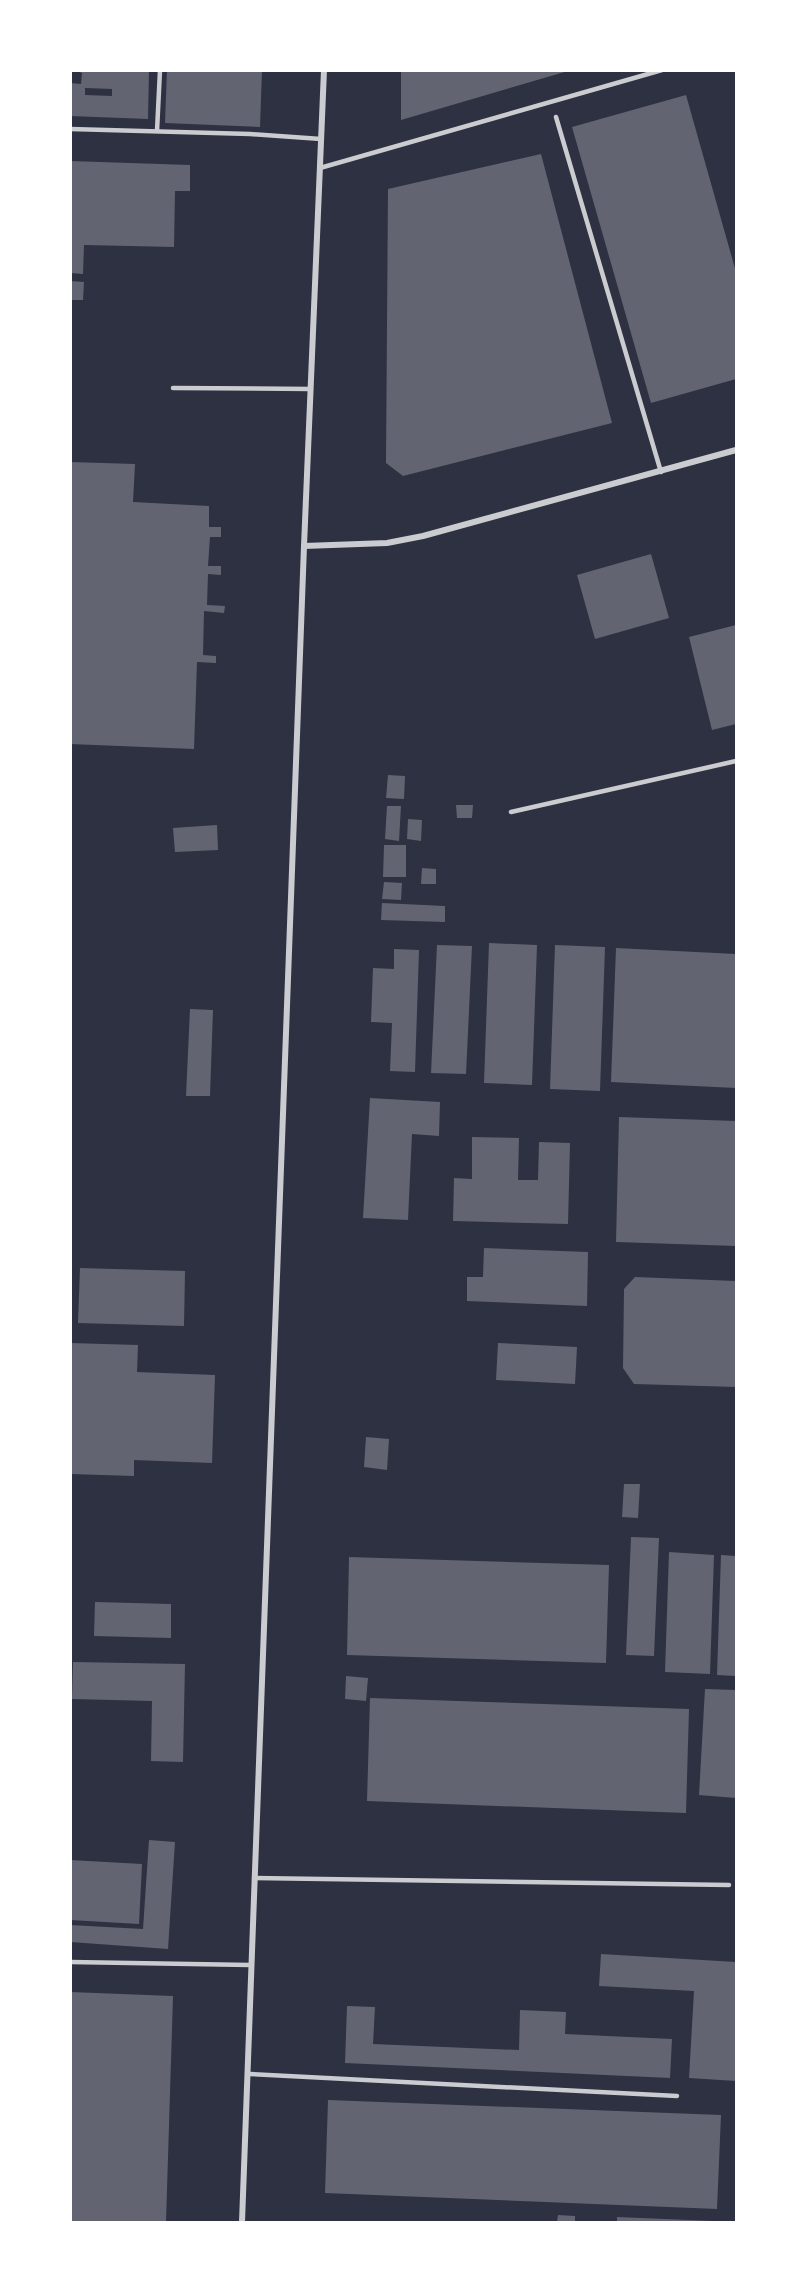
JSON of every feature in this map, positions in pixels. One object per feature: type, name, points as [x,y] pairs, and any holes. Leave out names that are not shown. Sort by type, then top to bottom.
[{"type":"street","points":[[242,2223],[304,546],[324,70]]},
{"type":"street","points":[[304,546],[387,543],[423,536],[736,450]]},
{"type":"lane","points":[[157,131],[160,70]]},
{"type":"lane","points":[[320,168],[662,70]]},
{"type":"lane","points":[[556,117],[661,472]]},
{"type":"lane","points":[[70,129],[157,131],[321,140]]},
{"type":"lane","points":[[173,388],[311,389]]},
{"type":"lane","points":[[511,812],[736,761]]},
{"type":"lane","points":[[254,1878],[729,1885]]},
{"type":"lane","points":[[70,1962],[250,1965]]},
{"type":"lane","points":[[249,2074],[677,2096]]},
{"type":"building","points":[[75,70],[149,70],[148,119],[70,116],[70,83],[81,84],[82,73]],"holes":[[[85,88],[112,89],[112,96],[85,95]]]},
{"type":"building","points":[[167,70],[262,70],[260,127],[165,123]]},
{"type":"building","points":[[401,70],[568,70],[568,71],[401,120]]},
{"type":"building","points":[[686,95],[736,272],[736,379],[651,403],[572,127]]},
{"type":"building","points":[[541,154],[612,423],[403,476],[386,463],[388,189]]},
{"type":"building","points":[[70,161],[190,165],[190,191],[175,191],[174,247],[84,245],[83,274],[70,273]]},
{"type":"building","points":[[70,281],[84,282],[83,300],[70,300]]},
{"type":"building","points":[[70,462],[135,464],[133,502],[209,506],[209,527],[221,527],[221,537],[210,537],[208,566],[221,566],[221,575],[208,574],[207,605],[225,606],[224,613],[204,611],[203,655],[216,656],[216,663],[197,662],[194,749],[70,744]]},
{"type":"building","points":[[651,554],[669,618],[595,639],[577,575]]},
{"type":"building","points":[[736,625],[736,724],[712,730],[689,637]]},
{"type":"building","points":[[388,775],[405,776],[404,799],[386,798]]},
{"type":"building","points":[[456,805],[473,805],[472,818],[457,818]]},
{"type":"building","points":[[387,806],[401,806],[399,841],[385,839]]},
{"type":"building","points":[[408,819],[422,820],[421,841],[407,839]]},
{"type":"building","points":[[217,825],[218,850],[175,852],[173,828]]},
{"type":"building","points":[[384,845],[406,845],[406,877],[383,877]]},
{"type":"building","points":[[422,868],[436,869],[436,884],[421,884]]},
{"type":"building","points":[[384,882],[402,883],[401,900],[382,899]]},
{"type":"building","points":[[382,903],[445,906],[445,922],[381,920]]},
{"type":"building","points":[[489,943],[537,945],[532,1085],[484,1083]]},
{"type":"building","points":[[437,945],[472,946],[466,1074],[431,1073]]},
{"type":"building","points":[[555,945],[605,947],[600,1091],[550,1089]]},
{"type":"building","points":[[616,948],[736,954],[736,1088],[611,1082]]},
{"type":"building","points":[[394,949],[419,950],[415,1072],[390,1071],[392,1023],[371,1022],[373,968],[394,969]]},
{"type":"building","points":[[190,1009],[213,1010],[210,1096],[186,1096]]},
{"type":"building","points":[[370,1098],[440,1102],[439,1136],[412,1134],[408,1220],[363,1218]]},
{"type":"building","points":[[619,1117],[736,1121],[736,1246],[616,1242]]},
{"type":"building","points":[[472,1137],[519,1138],[518,1180],[538,1180],[539,1142],[570,1143],[568,1224],[453,1221],[454,1178],[472,1179]]},
{"type":"building","points":[[484,1248],[588,1252],[587,1306],[467,1301],[467,1277],[483,1277]]},
{"type":"building","points":[[80,1268],[185,1271],[184,1326],[78,1323]]},
{"type":"building","points":[[635,1277],[736,1281],[736,1387],[634,1384],[623,1368],[624,1289]]},
{"type":"building","points":[[70,1343],[138,1345],[137,1372],[215,1375],[212,1463],[134,1460],[134,1476],[70,1474]]},
{"type":"building","points":[[498,1343],[577,1347],[575,1384],[496,1380]]},
{"type":"building","points":[[366,1437],[389,1439],[387,1470],[364,1467]]},
{"type":"building","points":[[624,1484],[640,1484],[638,1518],[622,1517]]},
{"type":"building","points":[[631,1537],[659,1538],[654,1656],[626,1655]]},
{"type":"building","points":[[669,1552],[714,1555],[710,1674],[665,1672]]},
{"type":"building","points":[[721,1555],[736,1556],[736,1676],[717,1675]]},
{"type":"building","points":[[349,1557],[609,1565],[606,1663],[347,1655]]},
{"type":"building","points":[[95,1602],[171,1604],[171,1638],[94,1636]]},
{"type":"building","points":[[73,1662],[185,1664],[183,1762],[151,1761],[152,1701],[72,1699]]},
{"type":"building","points":[[346,1676],[368,1678],[366,1701],[345,1699]]},
{"type":"building","points":[[705,1689],[736,1690],[736,1798],[699,1795]]},
{"type":"building","points":[[370,1698],[689,1709],[686,1813],[367,1801]]},
{"type":"building","points":[[149,1840],[175,1842],[168,1949],[70,1942],[70,1925],[143,1929]]},
{"type":"building","points":[[70,1860],[142,1864],[139,1924],[70,1920]]},
{"type":"building","points":[[601,1954],[736,1962],[736,2081],[689,2078],[694,1991],[599,1986]]},
{"type":"building","points":[[70,1992],[173,1996],[166,2222],[70,2222]]},
{"type":"building","points":[[347,2006],[375,2007],[373,2044],[519,2050],[520,2010],[566,2012],[565,2034],[672,2039],[670,2078],[345,2063]]},
{"type":"building","points":[[328,2100],[721,2115],[717,2209],[325,2193]]},
{"type":"building","points":[[558,2215],[575,2216],[575,2222],[557,2222]]},
{"type":"building","points":[[617,2217],[713,2221],[713,2222],[617,2222]]}]
